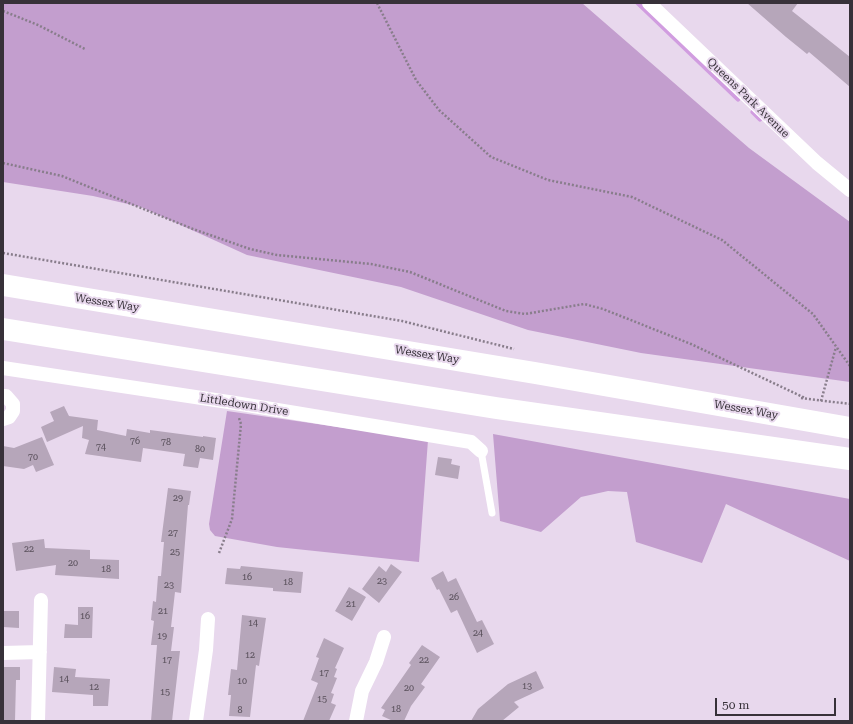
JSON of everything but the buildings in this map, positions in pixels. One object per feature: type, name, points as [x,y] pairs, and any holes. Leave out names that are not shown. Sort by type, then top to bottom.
[{"type":"highway","name":"Wessex Way","points":[[3,285],[535,373],[850,428]]},
{"type":"highway","points":[[3,329],[480,406],[850,459]]},
{"type":"highway","points":[[822,455],[850,463]]},
{"type":"street","name":"Queens Park Avenue","points":[[649,3],[817,163],[850,190]]},
{"type":"street","name":"Littledown Drive","points":[[3,369],[235,403],[471,442],[481,451]]},
{"type":"street","points":[[3,396],[6,396],[13,404],[13,411],[9,417],[3,419]]},
{"type":"street","points":[[38,721],[41,600]]},
{"type":"street","points":[[196,721],[206,650],[208,619]]},
{"type":"street","points":[[356,721],[362,691],[376,662],[384,637]]},
{"type":"street","points":[[3,653],[40,652]]},
{"type":"lane","points":[[481,451],[492,513]]},
{"type":"path","points":[[377,3],[416,80],[439,110],[491,157],[548,180],[632,197],[722,240],[813,314],[850,366]]},
{"type":"path","points":[[3,11],[38,25],[85,49]]},
{"type":"path","points":[[3,163],[62,176],[193,229],[250,249],[277,255],[371,264],[410,272],[506,311],[525,314],[584,304],[603,309],[691,344],[808,399]]},
{"type":"path","points":[[3,253],[402,321],[522,350]]},
{"type":"path","points":[[821,401],[836,347]]},
{"type":"path","points":[[792,397],[850,404]]},
{"type":"path","points":[[219,553],[232,518],[241,424],[235,403]]},
{"type":"shaded area","points":[[3,3],[582,3],[749,148],[850,222],[850,382],[641,353],[528,330],[401,287],[247,255],[141,207],[93,196],[3,182]]},
{"type":"shaded area","points":[[227,411],[428,440],[419,562],[277,547],[215,536],[210,530],[209,524]]},
{"type":"shaded area","points":[[493,434],[850,499],[850,561],[726,504],[702,563],[636,542],[627,492],[608,491],[581,497],[541,532],[500,521]]},
{"type":"waterway","points":[[638,3],[738,99]]},
{"type":"waterway","points":[[753,112],[760,119]]}]
